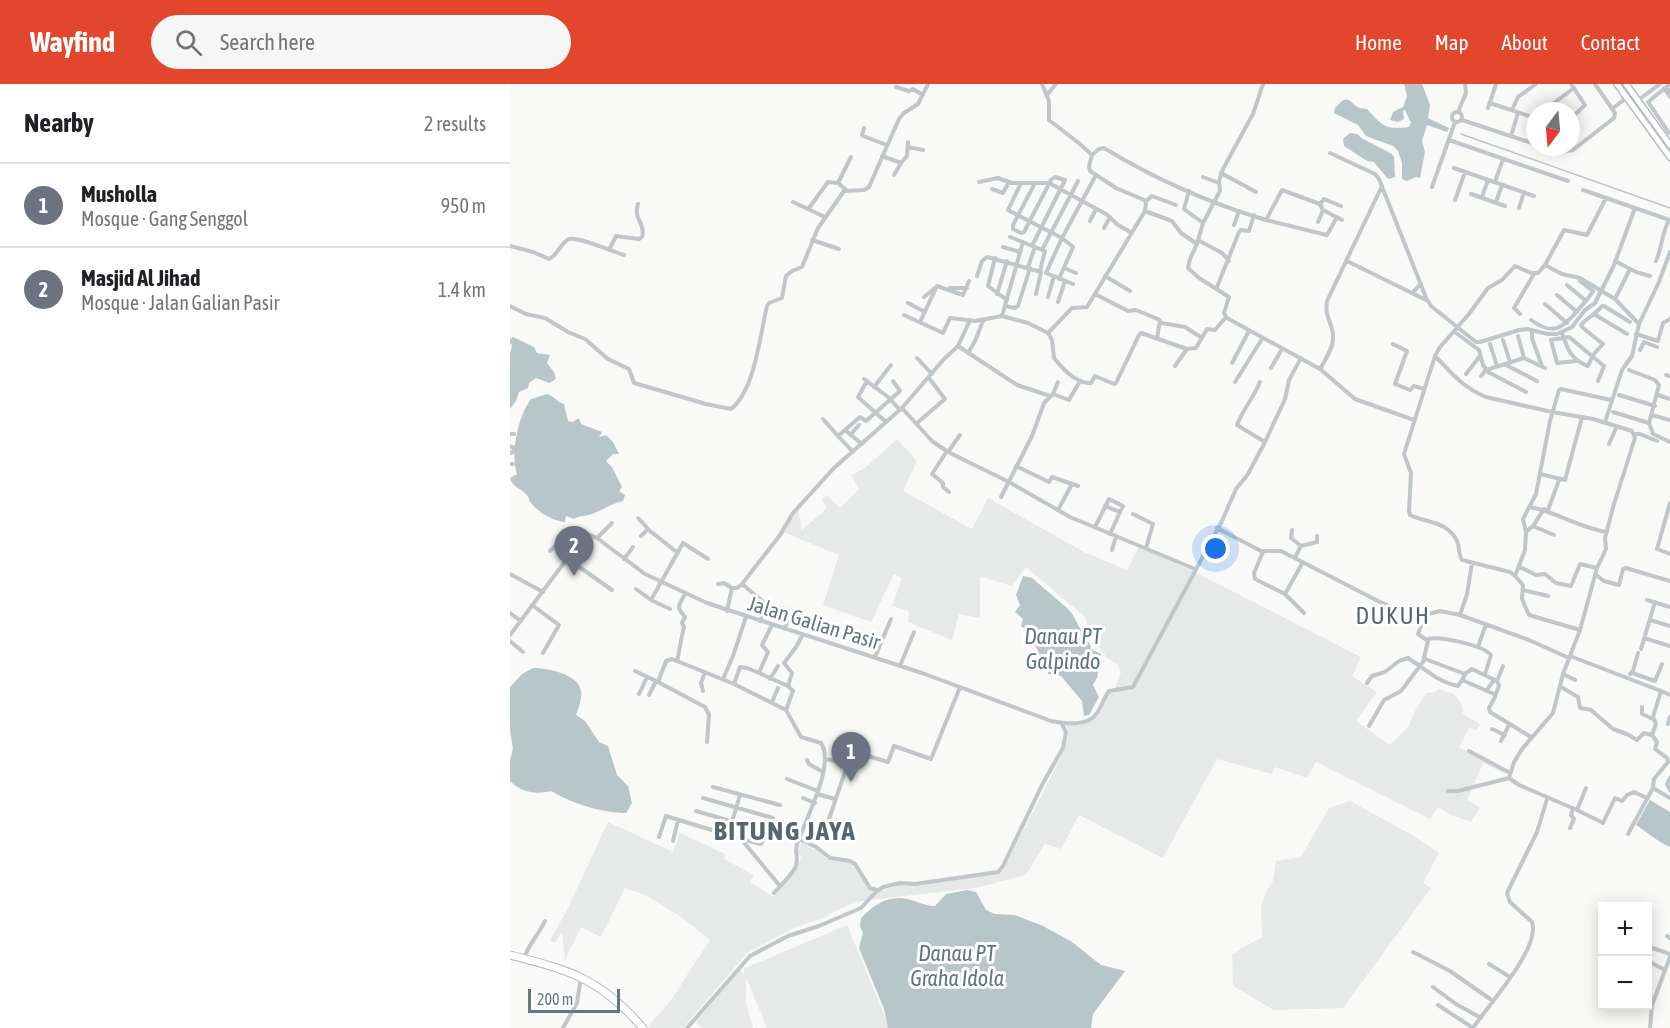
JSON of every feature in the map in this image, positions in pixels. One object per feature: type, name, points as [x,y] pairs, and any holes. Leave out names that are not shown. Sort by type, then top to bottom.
[{"type":"highway","points":[[510,955],[581,976],[599,986],[616,1000],[643,1028]]},
{"type":"main road","points":[[1616,84],[1668,146]]},
{"type":"main road","points":[[1626,84],[1668,146],[1670,157]]},
{"type":"street","points":[[809,208],[828,182],[838,183],[847,190],[868,188],[902,115],[917,106],[928,84]]},
{"type":"street","points":[[1042,84],[1047,95],[1049,120],[1092,155]]},
{"type":"street","points":[[1047,95],[1056,84]]},
{"type":"street","points":[[1263,84],[1253,114],[1221,173],[1220,191],[1203,223],[1188,268],[1204,282],[1217,287],[1228,297],[1224,313],[1226,317],[1262,339],[1320,369],[1355,399],[1414,420]]},
{"type":"street","points":[[1432,187],[1455,122],[1452,117],[1455,112],[1458,112],[1466,93],[1465,84]]},
{"type":"street","points":[[1488,108],[1496,84]]},
{"type":"street","points":[[1512,111],[1518,97],[1536,84]]},
{"type":"street","points":[[1580,145],[1616,115],[1595,84]]},
{"type":"street","points":[[1613,108],[1624,99],[1616,84]]},
{"type":"street","points":[[1631,104],[1660,84]]},
{"type":"street","points":[[1554,102],[1573,86],[1585,105],[1580,110]]},
{"type":"street","points":[[1667,86],[1670,91]]},
{"type":"street","points":[[1667,86],[1670,97]]},
{"type":"street","points":[[1667,86],[1649,100],[1648,104],[1669,133]]},
{"type":"street","points":[[896,87],[909,91],[913,89],[923,95]]},
{"type":"street","points":[[1490,103],[1526,115]]},
{"type":"street","points":[[1458,112],[1463,116],[1462,120]]},
{"type":"street","points":[[1511,136],[1518,113]]},
{"type":"street","points":[[1455,122],[1462,120],[1526,141]]},
{"type":"street","points":[[864,128],[863,136],[887,145]]},
{"type":"street","points":[[1449,140],[1568,181]]},
{"type":"street","points":[[894,175],[906,159],[908,144],[923,150]]},
{"type":"street","points":[[1146,201],[1116,188],[1096,175],[1089,169],[1092,155],[1099,148],[1104,148],[1150,174],[1213,203],[1266,220],[1326,235],[1336,217]]},
{"type":"street","points":[[1330,153],[1375,174],[1431,306],[1472,339],[1480,342],[1519,330],[1569,336],[1604,366],[1598,381]]},
{"type":"street","points":[[882,156],[901,163]]},
{"type":"street","points":[[838,183],[851,157]]},
{"type":"street","points":[[1495,182],[1503,159]]},
{"type":"street","points":[[1454,168],[1534,196]]},
{"type":"street","points":[[1455,200],[1465,172]]},
{"type":"street","points":[[1221,173],[1256,192]]},
{"type":"street","points":[[1073,284],[1046,273],[1096,175]]},
{"type":"street","points":[[1005,306],[1015,308],[1018,306],[1040,227],[1065,182],[1064,179],[1056,177],[1049,183],[1024,232],[1021,233],[1012,227],[1035,183]]},
{"type":"street","points":[[1203,177],[1219,183]]},
{"type":"street","points":[[979,182],[998,178],[1009,183],[1049,183],[1096,208],[1132,233]]},
{"type":"street","points":[[1482,197],[1488,180]]},
{"type":"street","points":[[1044,249],[1050,232],[1078,181]]},
{"type":"street","points":[[992,189],[1003,193],[1009,183]]},
{"type":"street","points":[[1021,183],[1008,210],[1062,238],[1073,247],[1059,279]]},
{"type":"street","points":[[1496,202],[1502,185]]},
{"type":"street","points":[[1320,369],[1333,344],[1334,337],[1326,315],[1327,301],[1382,186]]},
{"type":"street","points":[[510,306],[526,314],[545,318],[585,339],[608,359],[629,369],[634,383],[731,409],[742,396],[755,364],[768,304],[781,299],[786,276],[802,267],[825,217],[847,190]]},
{"type":"street","points":[[1266,220],[1282,190],[1304,196],[1342,220]]},
{"type":"street","points":[[1583,190],[1670,220],[1666,226],[1662,247],[1656,261]]},
{"type":"street","points":[[1189,191],[1184,210],[1203,223]]},
{"type":"street","points":[[1519,208],[1524,192]]},
{"type":"street","points":[[1471,194],[1505,206]]},
{"type":"street","points":[[1048,333],[1072,308],[1086,309],[1132,233],[1144,211],[1146,201],[1152,196],[1176,205]]},
{"type":"street","points":[[1520,314],[1514,308],[1534,274],[1545,265],[1564,230],[1584,236],[1589,234],[1606,198]]},
{"type":"street","points":[[1320,204],[1324,199],[1341,206]]},
{"type":"street","points":[[793,202],[825,217]]},
{"type":"street","points":[[609,250],[616,236],[639,239],[642,237],[643,230],[636,214],[638,204]]},
{"type":"street","points":[[1090,221],[1096,208]]},
{"type":"street","points":[[1577,361],[1557,363],[1550,341],[1563,335],[1586,310],[1593,306],[1615,261],[1635,208]]},
{"type":"street","points":[[1318,222],[1323,210]]},
{"type":"street","points":[[1144,211],[1172,221],[1181,233],[1222,253],[1229,261]]},
{"type":"street","points":[[1234,225],[1239,211]]},
{"type":"street","points":[[1217,287],[1240,231],[1249,231],[1254,215]]},
{"type":"street","points":[[1104,228],[1110,217]]},
{"type":"street","points":[[1010,237],[1045,252],[1036,294]]},
{"type":"street","points":[[510,246],[549,259],[570,239],[587,242],[624,255]]},
{"type":"street","points":[[813,240],[839,249]]},
{"type":"street","points":[[1002,316],[1023,242]]},
{"type":"street","points":[[1003,247],[1020,252]]},
{"type":"street","points":[[1605,422],[1622,370],[1632,356],[1638,324],[1659,282],[1670,252]]},
{"type":"street","points":[[977,276],[982,261],[987,257],[1040,271]]},
{"type":"street","points":[[995,258],[988,286],[1007,300]]},
{"type":"street","points":[[997,294],[1007,261]]},
{"type":"street","points":[[1347,261],[1428,301]]},
{"type":"street","points":[[1615,261],[1650,276]]},
{"type":"street","points":[[1545,265],[1562,274],[1580,278],[1616,299],[1638,324]]},
{"type":"street","points":[[1534,274],[1515,266],[1502,280],[1488,288],[1435,356],[1404,454],[1411,473],[1409,513],[1439,524],[1452,532],[1459,546],[1460,558],[1510,572],[1515,576],[1522,583],[1522,599],[1531,616],[1580,630]]},
{"type":"street","points":[[1064,268],[1076,273]]},
{"type":"street","points":[[1616,299],[1630,269]]},
{"type":"street","points":[[1048,297],[1053,276]]},
{"type":"street","points":[[1106,276],[1130,291]]},
{"type":"street","points":[[930,300],[923,297],[938,285],[967,288],[969,281]]},
{"type":"street","points":[[1058,302],[1065,281]]},
{"type":"street","points":[[1531,320],[1541,328],[1555,330],[1568,323],[1593,291],[1580,281]]},
{"type":"street","points":[[1412,293],[1421,284]]},
{"type":"street","points":[[1566,285],[1586,301]]},
{"type":"street","points":[[920,322],[936,288]]},
{"type":"street","points":[[1095,294],[1130,312],[1136,310],[1160,320],[1161,323],[1185,327],[1202,338]]},
{"type":"street","points":[[1557,295],[1577,312]]},
{"type":"street","points":[[908,303],[925,312]]},
{"type":"street","points":[[1545,304],[1572,327]]},
{"type":"street","points":[[1563,335],[1569,353],[1577,361],[1587,366],[1603,344],[1581,325],[1588,316],[1604,306],[1630,322]]},
{"type":"street","points":[[1594,314],[1627,334]]},
{"type":"street","points":[[904,315],[942,333],[950,318],[983,320],[1002,316],[1028,323],[1048,333],[1052,340],[1053,358],[1080,381],[1090,384],[1095,376],[1115,384],[1139,335],[1144,333],[1187,349],[1196,348],[1207,329],[1215,330],[1226,317]]},
{"type":"street","points":[[1636,334],[1658,341],[1663,323],[1670,319]]},
{"type":"street","points":[[718,584],[724,583],[737,588],[742,584],[780,535],[793,513],[819,483],[901,409],[958,346],[970,320]]},
{"type":"street","points":[[968,353],[983,320]]},
{"type":"street","points":[[1157,338],[1161,323]]},
{"type":"street","points":[[1232,363],[1249,331]]},
{"type":"street","points":[[1480,376],[1485,370],[1524,358],[1544,367],[1531,334],[1534,331]]},
{"type":"street","points":[[1456,333],[1479,350],[1485,370],[1526,392]]},
{"type":"street","points":[[1518,336],[1524,358]]},
{"type":"street","points":[[1235,382],[1262,339]]},
{"type":"street","points":[[1503,340],[1510,362]]},
{"type":"street","points":[[1633,347],[1640,350],[1644,342],[1658,347]]},
{"type":"street","points":[[1393,344],[1407,351],[1395,384],[1410,390],[1414,386],[1424,389]]},
{"type":"street","points":[[1490,344],[1497,366]]},
{"type":"street","points":[[958,346],[1017,385],[1051,395],[1069,400],[1080,381]]},
{"type":"street","points":[[1175,366],[1187,349]]},
{"type":"street","points":[[1271,368],[1282,349]]},
{"type":"street","points":[[1435,356],[1456,380],[1486,397],[1605,422],[1657,441]]},
{"type":"street","points":[[1466,374],[1480,356]]},
{"type":"street","points":[[917,358],[945,399],[917,423]]},
{"type":"street","points":[[687,1028],[750,956],[788,936],[861,908],[877,891],[900,883],[915,884],[998,872],[1063,748],[1066,732],[1062,723],[1087,721],[1095,716],[1109,691],[1133,687],[1236,489],[1248,474],[1265,442],[1285,399],[1289,380],[1301,358]]},
{"type":"street","points":[[874,387],[891,364]]},
{"type":"street","points":[[1504,364],[1537,381]]},
{"type":"street","points":[[1629,370],[1655,380],[1659,385],[1649,423],[1653,434],[1670,442]]},
{"type":"street","points":[[886,422],[858,397],[864,390],[862,387],[866,380],[917,423],[932,441],[948,451],[1010,482],[1058,510],[1129,543],[1195,569]]},
{"type":"street","points":[[838,436],[860,417],[866,421],[901,390],[893,381]]},
{"type":"street","points":[[1001,497],[1032,436],[1044,403],[1058,382]]},
{"type":"street","points":[[1260,382],[1237,425],[1265,442]]},
{"type":"street","points":[[1515,576],[1526,550],[1523,519],[1536,495],[1552,412],[1558,393],[1561,389],[1611,400]]},
{"type":"street","points":[[1619,395],[1655,406]]},
{"type":"street","points":[[1658,395],[1670,399]]},
{"type":"street","points":[[1613,412],[1649,423]]},
{"type":"street","points":[[1652,415],[1670,420]]},
{"type":"street","points":[[1540,474],[1565,480],[1582,417]]},
{"type":"street","points":[[823,419],[852,452]]},
{"type":"street","points":[[851,434],[859,425]]},
{"type":"street","points":[[1609,444],[1617,426]]},
{"type":"street","points":[[845,430],[862,444]]},
{"type":"street","points":[[1510,775],[1518,755],[1531,737],[1551,717],[1563,674],[1580,630],[1596,568],[1606,549],[1607,532],[1635,438],[1634,434]]},
{"type":"street","points":[[949,492],[943,487],[943,483],[932,474],[960,435]]},
{"type":"street","points":[[510,446],[514,448],[510,453]]},
{"type":"street","points":[[1016,466],[1049,482],[1052,477],[1078,486]]},
{"type":"street","points":[[1526,532],[1546,510],[1559,480]]},
{"type":"street","points":[[1058,510],[1072,484]]},
{"type":"street","points":[[1095,527],[1109,499],[1112,499],[1123,506],[1110,534]]},
{"type":"street","points":[[1670,505],[1657,549],[1670,554]]},
{"type":"street","points":[[1105,506],[1120,512]]},
{"type":"street","points":[[1530,507],[1546,510],[1607,532]]},
{"type":"street","points":[[1133,514],[1153,524],[1146,548]]},
{"type":"street","points":[[638,518],[678,553]]},
{"type":"street","points":[[510,635],[585,535],[590,534],[597,538],[612,523]]},
{"type":"street","points":[[1533,526],[1554,535]]},
{"type":"street","points":[[1217,528],[1263,552],[1277,550],[1295,557],[1380,602],[1417,617],[1444,610],[1670,695]]},
{"type":"street","points":[[641,536],[648,529]]},
{"type":"street","points":[[1292,530],[1291,538],[1301,546]]},
{"type":"street","points":[[1112,550],[1116,536]]},
{"type":"street","points":[[1295,557],[1301,546],[1317,542],[1317,536]]},
{"type":"street","name":"Jalan Galian Pasir","points":[[597,538],[660,583],[727,611],[875,657],[1062,723]]},
{"type":"street","points":[[550,551],[556,543],[564,539],[574,548]]},
{"type":"street","points":[[651,600],[684,543],[708,559]]},
{"type":"street","points":[[624,559],[633,547]]},
{"type":"street","points":[[1263,552],[1254,573],[1255,579],[1285,594],[1304,613]]},
{"type":"street","points":[[568,559],[612,590]]},
{"type":"street","points":[[1285,594],[1303,562]]},
{"type":"street","points":[[1460,615],[1467,594],[1472,563]]},
{"type":"street","points":[[1520,567],[1536,575],[1545,574],[1556,583],[1571,586],[1580,564],[1596,568]]},
{"type":"street","points":[[1595,574],[1604,581],[1619,585],[1624,568],[1670,580]]},
{"type":"street","points":[[510,575],[543,592]]},
{"type":"street","points":[[742,584],[767,605],[777,610],[782,608],[788,610],[785,629]]},
{"type":"street","points":[[727,611],[732,588]]},
{"type":"street","points":[[636,589],[651,600],[670,609]]},
{"type":"street","points":[[1522,590],[1548,596]]},
{"type":"street","points":[[677,661],[682,644],[684,627],[682,623],[685,617],[678,608],[685,594]]},
{"type":"street","points":[[1647,600],[1670,607]]},
{"type":"street","points":[[1627,678],[1632,673],[1655,602]]},
{"type":"street","points":[[532,605],[559,625],[543,652]]},
{"type":"street","points":[[760,621],[767,605]]},
{"type":"street","points":[[510,613],[521,621]]},
{"type":"street","points":[[1425,615],[1418,634],[1428,639],[1437,638],[1478,647],[1489,652],[1491,655],[1485,674]]},
{"type":"street","points":[[723,679],[746,617]]},
{"type":"street","points":[[875,657],[891,619]]},
{"type":"street","points":[[1650,620],[1670,626]]},
{"type":"street","points":[[1478,647],[1486,624]]},
{"type":"street","points":[[759,673],[768,652],[760,644],[772,625]]},
{"type":"street","points":[[900,666],[914,632]]},
{"type":"street","points":[[788,686],[792,673],[784,663],[802,634]]},
{"type":"street","points":[[1644,638],[1670,646]]},
{"type":"street","points":[[1369,726],[1384,700],[1401,692],[1420,667],[1425,659],[1428,639]]},
{"type":"street","points":[[510,641],[523,652]]},
{"type":"street","points":[[1367,683],[1372,676],[1385,672],[1406,658],[1456,686],[1472,669],[1495,680],[1499,686],[1489,710],[1509,725],[1531,737]]},
{"type":"street","points":[[650,695],[666,661],[672,659],[723,679],[786,710],[801,737],[818,741],[823,746],[825,759],[823,772],[815,803],[796,849],[798,858],[795,867],[774,893]]},
{"type":"street","points":[[1425,659],[1465,674]]},
{"type":"street","points":[[1632,673],[1654,681],[1662,663]]},
{"type":"street","points":[[729,664],[740,669],[747,668],[788,686],[793,691],[786,710]]},
{"type":"street","points":[[770,680],[778,666]]},
{"type":"street","points":[[1486,691],[1503,666]]},
{"type":"street","points":[[734,684],[740,669]]},
{"type":"street","points":[[635,671],[705,707],[710,715],[707,742]]},
{"type":"street","points":[[703,691],[701,683],[705,672]]},
{"type":"street","points":[[1563,674],[1575,680]]},
{"type":"street","points":[[639,694],[647,677]]},
{"type":"street","points":[[1462,680],[1495,696]]},
{"type":"street","points":[[829,819],[852,751],[888,762],[894,747],[931,759],[960,687]]},
{"type":"street","points":[[1561,687],[1578,697],[1580,708],[1591,710],[1613,729],[1637,740],[1644,733],[1652,735],[1657,742],[1655,749],[1668,760],[1654,779],[1653,788],[1631,824],[1628,834]]},
{"type":"street","points":[[772,702],[778,688]]},
{"type":"street","points":[[1653,719],[1661,692]]},
{"type":"street","points":[[1642,707],[1642,714],[1653,719],[1656,724],[1652,735]]},
{"type":"street","points":[[1668,724],[1670,717]]},
{"type":"street","points":[[1501,741],[1509,725]]},
{"type":"street","points":[[1492,729],[1504,735]]},
{"type":"street","points":[[1468,751],[1510,775],[1514,783],[1603,823],[1615,798],[1622,801],[1634,792],[1647,799]]},
{"type":"street","points":[[825,759],[848,763]]},
{"type":"street","points":[[807,760],[809,764],[823,772]]},
{"type":"street","points":[[1448,791],[1458,791],[1510,775]]},
{"type":"street","points":[[1669,789],[1667,784],[1670,778]]},
{"type":"street","points":[[787,779],[836,799]]},
{"type":"street","points":[[713,787],[780,805]]},
{"type":"street","points":[[1570,828],[1574,819],[1571,816],[1586,788]]},
{"type":"street","points":[[1653,788],[1670,798]]},
{"type":"street","points":[[728,835],[740,795]]},
{"type":"street","points":[[703,798],[773,818]]},
{"type":"street","points":[[803,798],[815,803]]},
{"type":"street","points":[[1438,1005],[1473,1028],[1529,947],[1534,930],[1532,922],[1508,900],[1508,893],[1537,832],[1547,799]]},
{"type":"street","points":[[659,837],[665,817],[761,844],[768,832],[696,811]]},
{"type":"street","points":[[673,841],[678,820]]},
{"type":"street","points":[[797,824],[804,827]]},
{"type":"street","points":[[741,839],[780,886]]},
{"type":"street","points":[[799,839],[816,847],[830,858],[853,863],[860,869],[870,888],[877,891]]},
{"type":"street","points":[[524,958],[529,945],[538,935],[545,921]]},
{"type":"street","points":[[1650,1028],[1652,1005],[1670,956],[1653,948]]},
{"type":"street","points":[[1413,951],[1445,968],[1493,1001]]},
{"type":"street","points":[[1652,962],[1665,969]]},
{"type":"street","points":[[1489,964],[1510,977]]},
{"type":"street","points":[[563,1028],[576,1003],[581,976]]},
{"type":"street","points":[[1433,987],[1481,1018]]},
{"type":"shaded area","points":[[897,439],[917,461],[903,491],[972,529],[988,498],[1084,552],[1127,570],[1139,547],[1197,573],[1361,657],[1352,676],[1377,692],[1356,721],[1390,745],[1409,726],[1426,693],[1439,689],[1454,694],[1462,705],[1463,714],[1480,724],[1477,730],[1469,728],[1459,747],[1506,774],[1483,763],[1467,800],[1480,807],[1471,822],[1451,815],[1438,807],[1430,819],[1316,762],[1307,778],[1275,767],[1272,774],[1217,759],[1163,858],[1079,815],[1061,849],[1045,844],[1026,875],[975,888],[861,901],[841,908],[823,918],[793,928],[747,953],[683,1028],[647,1028],[671,1000],[710,940],[680,916],[643,894],[625,888],[601,937],[581,927],[565,960],[562,932],[555,943],[550,940],[567,910],[608,822],[673,852],[680,833],[725,854],[724,859],[754,875],[750,882],[773,897],[798,866],[801,857],[798,852],[801,843],[818,851],[825,858],[849,862],[871,891],[881,891],[901,884],[912,886],[996,874],[1003,870],[1063,753],[1068,735],[1067,726],[1084,724],[1093,720],[1101,712],[1109,693],[1115,689],[1121,672],[1117,664],[1107,658],[1091,636],[1085,617],[1026,567],[1012,586],[980,576],[980,618],[959,614],[952,640],[908,622],[909,611],[892,606],[902,578],[894,574],[871,622],[823,605],[839,555],[783,532],[798,510],[802,530],[827,508],[822,500],[827,495],[840,508],[859,489],[851,475],[865,468]]},
{"type":"shaded area","points":[[1350,801],[1412,835],[1439,853],[1423,883],[1431,888],[1343,1008],[1274,1010],[1233,986],[1232,954],[1262,937],[1261,905],[1273,881],[1276,861],[1301,857],[1329,808]]},
{"type":"shaded area","points":[[847,925],[890,1028],[767,1028],[746,977],[746,1003],[753,1028],[703,1028],[696,1022],[740,969],[745,975],[743,969]]},
{"type":"water","points":[[1404,84],[1422,84],[1430,105],[1428,118],[1449,128],[1447,132],[1427,125],[1422,141],[1425,152],[1420,178],[1416,177],[1407,181],[1402,179],[1402,163],[1398,151],[1393,146],[1366,136],[1358,125],[1334,113],[1335,107],[1342,101],[1349,100],[1359,108],[1367,109],[1385,126],[1409,127],[1411,123],[1405,110],[1403,111],[1404,119],[1398,122],[1390,120],[1393,112],[1403,107],[1407,96]]},
{"type":"water","points":[[1350,133],[1357,134],[1392,154],[1395,177],[1388,179],[1374,162],[1367,161],[1344,146],[1343,139]]},
{"type":"water","points":[[513,337],[534,347],[537,353],[550,355],[547,363],[556,379],[549,383],[536,378],[529,383],[528,388],[519,392],[510,409],[512,345],[510,339]]},
{"type":"water","points":[[547,394],[564,404],[568,421],[573,422],[579,418],[581,424],[602,432],[599,437],[606,435],[613,442],[619,454],[613,454],[606,461],[612,467],[622,487],[619,491],[625,495],[623,501],[574,519],[566,516],[565,522],[546,516],[530,502],[527,495],[513,484],[510,478],[517,474],[514,457],[522,415],[531,399]]},
{"type":"water","name":"Danau PT Galpindo","points":[[1023,576],[1032,578],[1067,608],[1091,649],[1101,654],[1097,678],[1093,685],[1099,697],[1089,715],[1084,716],[1082,701],[1061,676],[1048,674],[1047,667],[1037,660],[1035,655],[1038,651],[1027,630],[1021,626],[1023,619],[1015,612],[1020,605],[1016,595]]},
{"type":"water","points":[[533,668],[561,673],[575,680],[579,685],[581,697],[576,715],[585,721],[599,742],[608,746],[617,775],[628,786],[632,803],[626,813],[587,806],[551,791],[529,792],[510,781],[510,761],[513,748],[510,731],[510,687],[522,674]]},
{"type":"water","points":[[1650,800],[1670,812],[1670,847],[1636,825]]},
{"type":"water","name":"Danau PT Graha Idola","points":[[967,890],[976,892],[986,910],[995,914],[1015,915],[1043,926],[1072,942],[1101,965],[1125,971],[1093,1014],[1091,1028],[888,1028],[884,1009],[859,948],[863,933],[860,926],[861,918],[874,907],[890,899],[906,899],[935,906],[946,894]]},
{"type":"waterway","points":[[1461,134],[1670,208]]},
{"type":"place","name":"Masjid Al Jihad","points":[[574,576]]},
{"type":"place","name":"Musholla","points":[[851,782]]},
{"type":"district","name":"DUKUH","points":[[1393,616]]},
{"type":"district","name":"BITUNG JAYA","points":[[785,831]]}]
